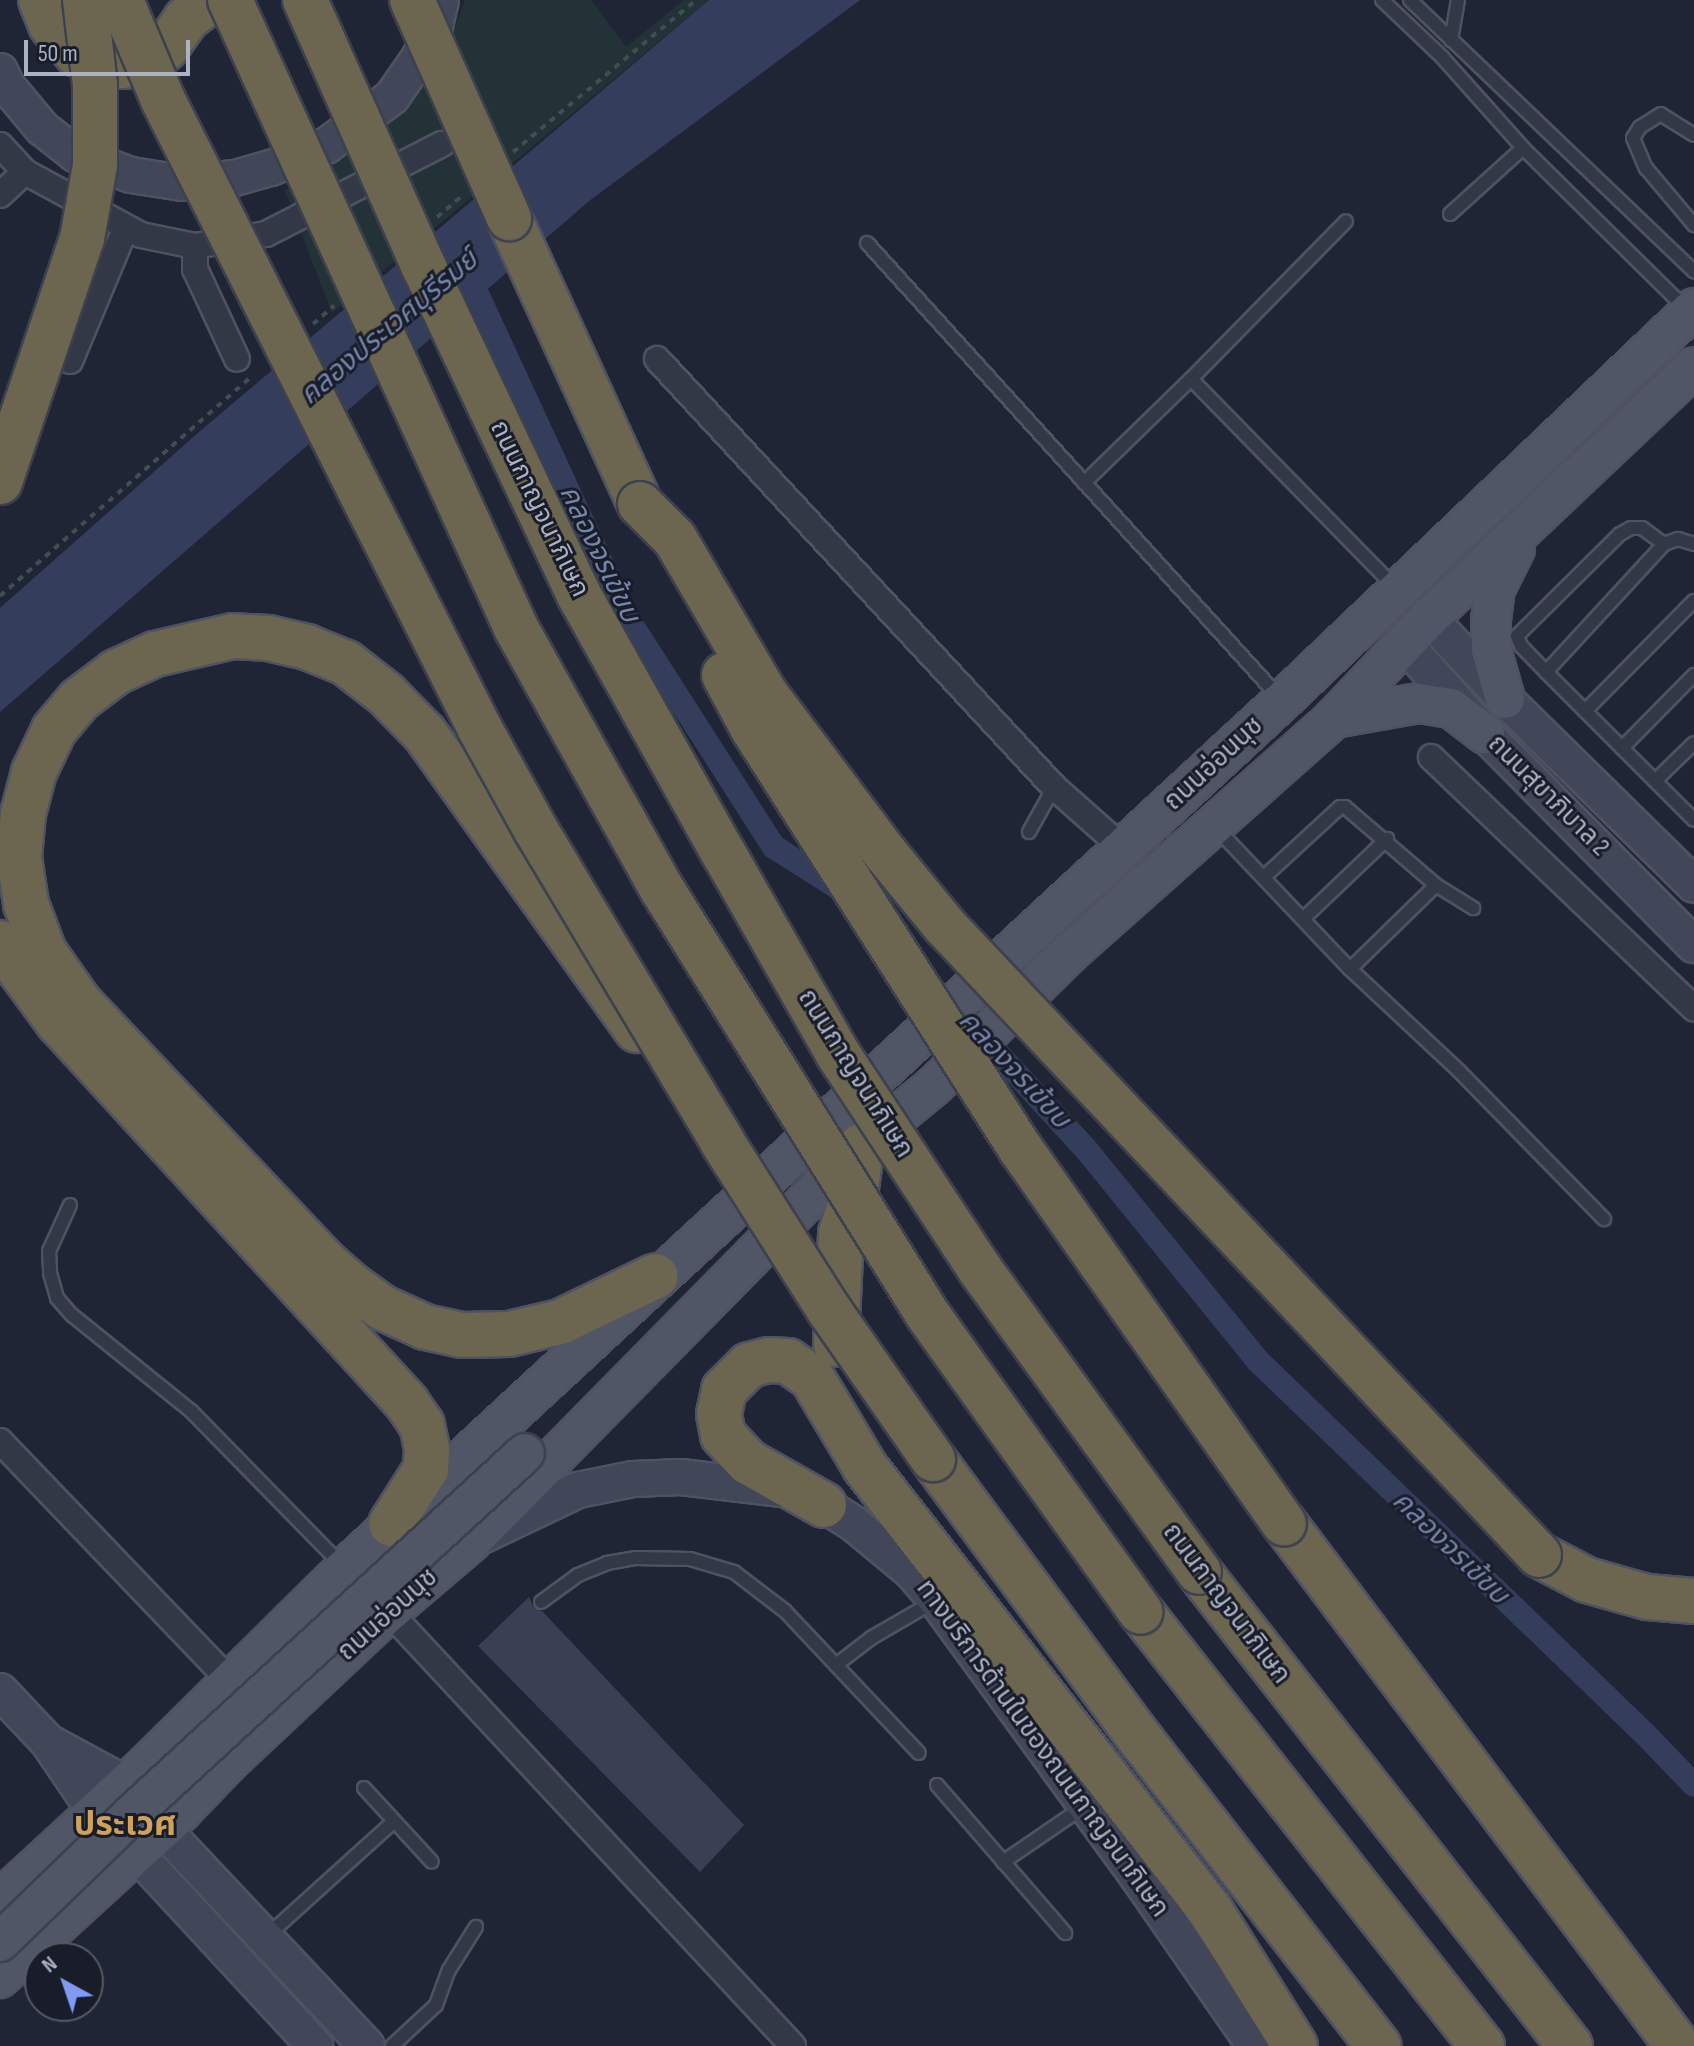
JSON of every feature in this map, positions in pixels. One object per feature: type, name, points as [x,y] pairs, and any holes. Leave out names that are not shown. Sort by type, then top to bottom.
[{"type":"highway","points":[[41,0],[51,25],[77,54],[120,66],[143,64],[166,48],[192,6]]},
{"type":"highway","points":[[0,482],[82,239],[95,149],[95,85],[85,0]]},
{"type":"highway","points":[[121,0],[163,100],[480,729],[642,1013],[877,1380],[1142,1741],[1379,2046]]},
{"type":"highway","points":[[230,0],[516,628],[662,889],[928,1315],[1141,1612],[1482,2046]]},
{"type":"highway","name":"ถนนกาญจนาภิเษก","points":[[305,0],[423,265],[579,595],[838,1054],[979,1268],[1199,1572],[1570,2046]]},
{"type":"highway","points":[[412,0],[659,549],[753,729],[1020,1148],[1284,1523],[1678,2046]]},
{"type":"highway","points":[[640,504],[675,539],[765,693],[886,854],[945,926],[1539,1555],[1587,1580],[1647,1597],[1694,1601]]},
{"type":"highway","points":[[391,1524],[426,1469],[427,1449],[422,1425],[407,1403],[58,1022],[17,950],[26,904],[19,857],[23,814],[34,772],[54,730],[79,700],[116,672],[155,654],[196,642],[233,636],[269,638],[307,647],[346,663],[386,694],[424,733],[603,984],[723,1143]]},
{"type":"highway","points":[[17,950],[79,1002],[327,1264],[381,1307],[425,1327],[462,1335],[509,1334],[673,1288]]},
{"type":"highway","points":[[847,1438],[837,1374],[836,1322],[841,1233],[856,1188],[862,1145]]},
{"type":"highway","points":[[824,1505],[748,1462],[729,1445],[719,1414],[724,1390],[741,1371],[759,1361],[779,1359],[797,1364],[819,1388],[865,1467],[1210,1910],[1295,2046]]},
{"type":"main road","points":[[0,71],[7,86],[42,128],[75,154],[131,175],[182,183],[235,178],[271,168],[326,146],[384,104],[419,58],[435,26],[441,0]]},
{"type":"main road","name":"ถนนอ่อนนุช","points":[[0,1942],[133,1813],[525,1453],[673,1288],[729,1213],[1282,701],[1692,310]]},
{"type":"main road","name":"ถนนอ่อนนุช","points":[[0,1978],[389,1612],[471,1542],[862,1145],[935,1085],[1072,951],[1334,718],[1417,631],[1694,367]]},
{"type":"main road","points":[[1505,699],[1491,650],[1493,604],[1495,589],[1525,528]]},
{"type":"main road","points":[[1386,602],[1417,631]]},
{"type":"main road","name":"ถนนสุขาภิบาล 2","points":[[1417,631],[1505,699],[1694,885]]},
{"type":"main road","name":"ถนนสุขาภิบาล 2","points":[[1417,631],[1485,734],[1694,945]]},
{"type":"main road","points":[[1334,718],[1419,703],[1451,708],[1485,734]]},
{"type":"main road","name":"ถนนอ่อนนุช","points":[[12,1889],[110,1798],[391,1524],[673,1288],[766,1242]]},
{"type":"main road","name":"ทางบริการด้านในของถนนกาญจนาภิเษก","points":[[471,1542],[578,1490],[633,1479],[681,1477],[751,1483],[788,1490],[824,1505],[881,1544],[936,1600],[1255,2046]]},
{"type":"main road","points":[[0,1691],[48,1742],[115,1778],[110,1798],[149,1841],[315,2046]]},
{"type":"main road","points":[[191,1719],[183,1748],[193,1766],[214,1770],[228,1763]]},
{"type":"main road","points":[[149,1841],[265,1938],[367,2046]]},
{"type":"main road","points":[[12,1889],[44,1874],[66,1879],[75,1897],[73,1909],[64,1920]]},
{"type":"street","points":[[0,145],[25,172],[141,235],[195,246],[266,234],[442,144]]},
{"type":"street","points":[[0,195],[25,172]]},
{"type":"street","points":[[70,361],[126,227]]},
{"type":"street","points":[[195,246],[195,269],[237,359]]},
{"type":"street","points":[[657,359],[1054,787],[1123,848]]},
{"type":"street","points":[[1431,757],[1694,1008]]},
{"type":"street","points":[[0,1441],[229,1680]]},
{"type":"street","points":[[389,1612],[793,2046]]},
{"type":"lane","points":[[1382,0],[1442,57],[1523,148],[1692,310]]},
{"type":"lane","points":[[1410,0],[1694,271]]},
{"type":"lane","points":[[1451,40],[1458,0]]},
{"type":"lane","points":[[1693,221],[1646,168],[1633,138],[1640,127],[1661,114],[1694,135]]},
{"type":"lane","points":[[1450,214],[1523,148]]},
{"type":"lane","points":[[1084,483],[1346,221]]},
{"type":"lane","points":[[867,243],[1282,701]]},
{"type":"lane","points":[[1191,379],[1386,602]]},
{"type":"lane","points":[[1664,544],[1642,528],[1631,528],[1620,534],[1517,636],[1521,646],[1546,672],[1694,819]]},
{"type":"lane","points":[[1546,672],[1664,544],[1678,539],[1694,544]]},
{"type":"lane","points":[[1585,711],[1694,601]]},
{"type":"lane","points":[[1622,748],[1694,675]]},
{"type":"lane","points":[[1655,781],[1694,743]]},
{"type":"lane","points":[[1029,832],[1054,787]]},
{"type":"lane","points":[[1264,877],[1340,807],[1352,810],[1436,885],[1473,908]]},
{"type":"lane","points":[[1215,827],[1350,969],[1460,1072],[1604,1219]]},
{"type":"lane","points":[[1304,918],[1387,839]]},
{"type":"lane","points":[[1350,969],[1436,885]]},
{"type":"lane","points":[[70,1205],[49,1251],[50,1273],[57,1298],[72,1315],[191,1411],[345,1568]]},
{"type":"lane","points":[[541,1602],[578,1575],[607,1563],[635,1558],[690,1559],[734,1572],[756,1586],[919,1753]]},
{"type":"lane","points":[[836,1665],[871,1638],[936,1600]]},
{"type":"lane","points":[[937,1785],[1065,1933]]},
{"type":"lane","points":[[364,1788],[432,1862]]},
{"type":"lane","points":[[1003,1862],[1085,1806]]},
{"type":"lane","points":[[265,1938],[393,1822]]},
{"type":"lane","points":[[392,2046],[436,2005],[449,1970],[476,1927]]},
{"type":"shaded area","points":[[465,0],[591,0],[626,47],[684,0],[709,0],[332,313],[285,191],[392,119],[452,35]]},
{"type":"water","name":"คลองประเวศบุรีรมย์","points":[[709,0],[860,0],[589,201],[0,712],[0,608],[199,432]]},
{"type":"building","points":[[529,1597],[534,1608],[542,1611],[744,1825],[700,1872],[478,1646]]},
{"type":"waterway","name":"คลองจรเข้ขบ","points":[[466,270],[626,616],[774,847],[848,894]]},
{"type":"waterway","name":"คลองจรเข้ขบ","points":[[945,996],[1085,1148],[1257,1360],[1694,1785]]},
{"type":"district","name":"ประเวศ","points":[[125,1825]]}]
